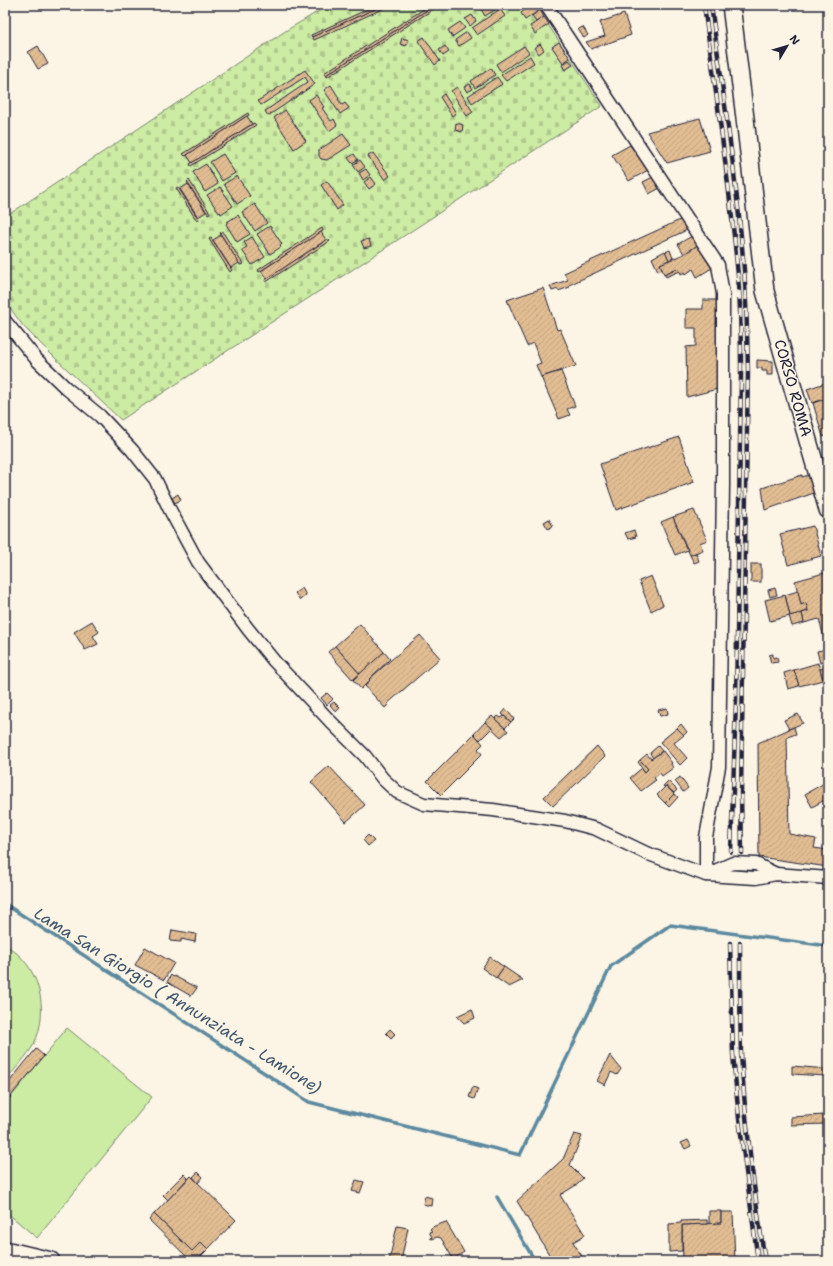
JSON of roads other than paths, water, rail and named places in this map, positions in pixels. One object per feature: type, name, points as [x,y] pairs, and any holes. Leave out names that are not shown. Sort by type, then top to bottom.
[{"type":"main road","name":"CORSO ROMA","points":[[731,5],[765,291],[828,510]]},
{"type":"main road","points":[[5,1250],[52,1261]]},
{"type":"street","points":[[546,5],[718,265],[723,294],[723,469],[719,767],[706,837],[706,875]]},
{"type":"street","points":[[5,321],[37,360],[66,388],[100,416],[132,450],[155,479],[198,562],[244,623],[274,661],[365,756],[383,779],[397,792],[424,804],[493,810],[565,821],[596,829],[646,853],[706,875],[756,878],[776,874],[828,878]]},
{"type":"waterway","name":"Lama San Giorgio ( Annunziata - Lamione)","points":[[5,904],[309,1102],[520,1155],[611,966],[670,925],[828,946]]},
{"type":"waterway","points":[[497,1197],[535,1261]]},
{"type":"railway","points":[[704,5],[731,208],[740,313],[741,376],[736,701],[731,852]]},
{"type":"railway","points":[[711,5],[738,203],[746,307],[748,370],[741,792],[742,853]]},
{"type":"railway","points":[[730,943],[733,1054],[739,1119],[758,1261]]},
{"type":"railway","points":[[740,943],[741,1053],[745,1105],[750,1157],[765,1261]]}]
